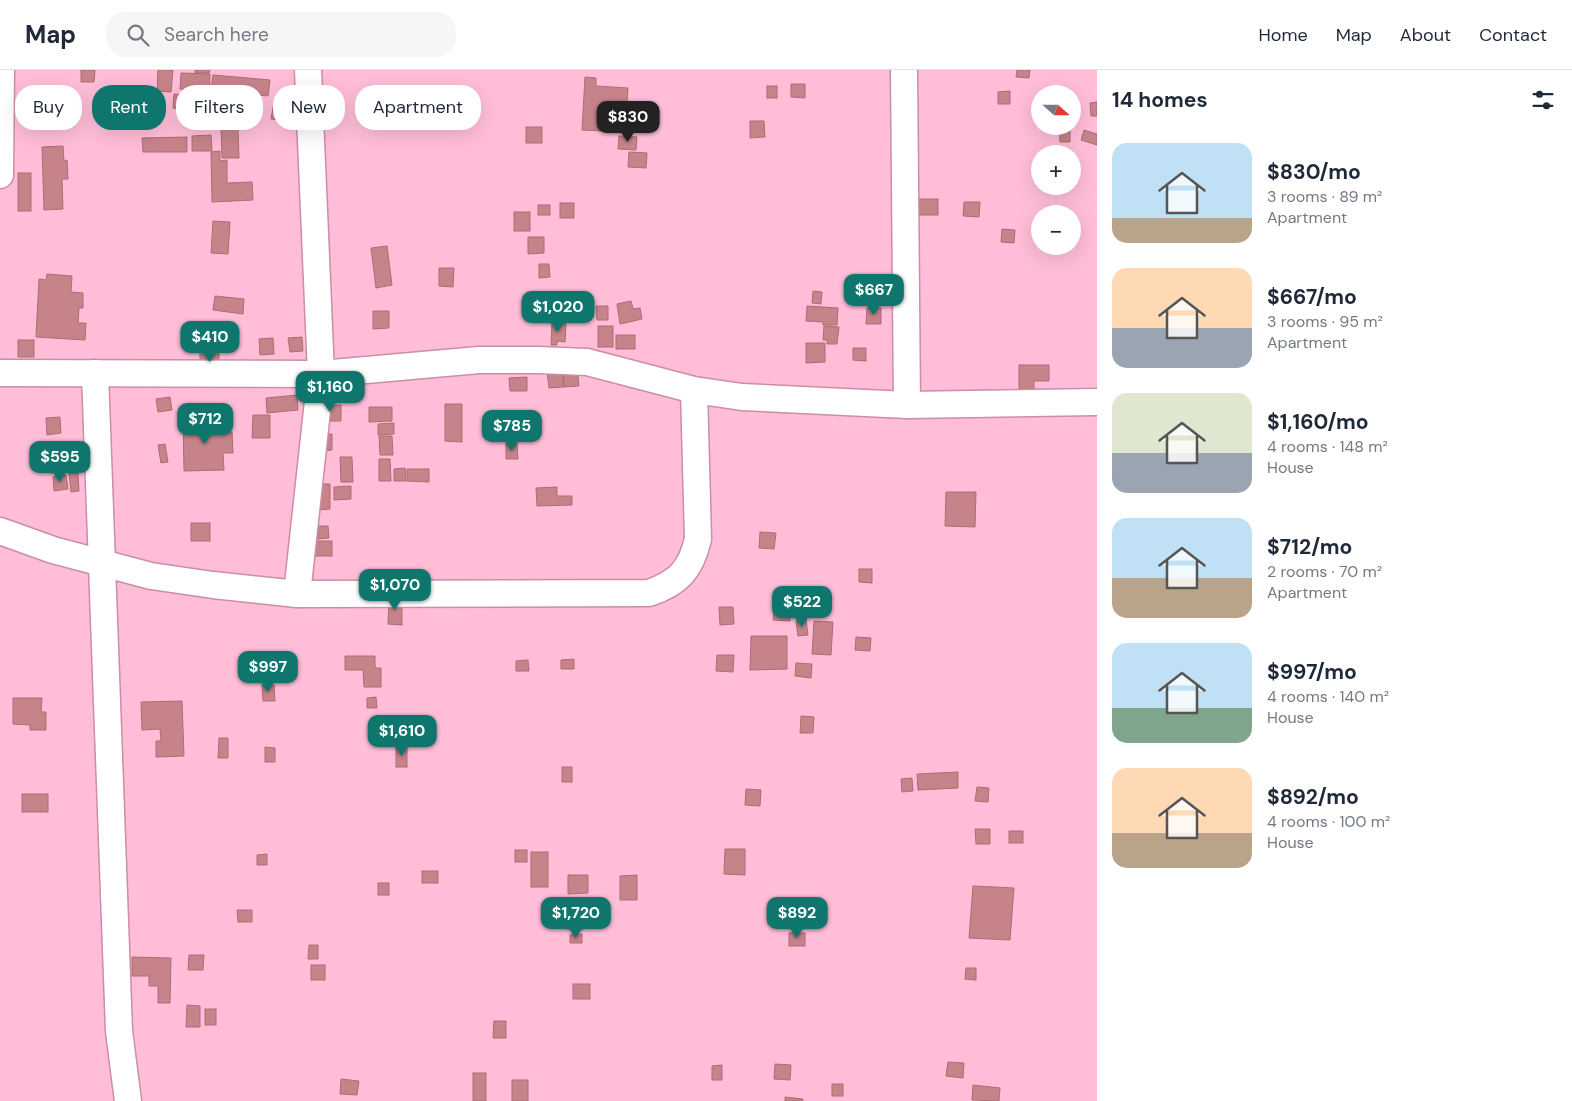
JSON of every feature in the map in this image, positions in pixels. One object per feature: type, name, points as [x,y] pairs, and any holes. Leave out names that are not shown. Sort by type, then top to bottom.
[{"type":"street","points":[[0,175],[1,70]]},
{"type":"street","points":[[297,594],[321,374],[308,70]]},
{"type":"street","points":[[904,70],[907,405]]},
{"type":"street","points":[[0,373],[321,374],[479,360],[538,360],[587,362],[694,390],[742,397],[907,405],[1097,402]]},
{"type":"street","points":[[95,373],[119,1031],[128,1101]]},
{"type":"street","points":[[0,531],[53,550],[150,576],[297,594],[649,593],[664,588],[677,579],[687,568],[694,554],[698,539],[694,390]]},
{"type":"building","points":[[81,70],[95,70],[94,82],[81,82]]},
{"type":"building","points":[[158,70],[173,70],[171,92],[166,92],[166,85],[157,85]]},
{"type":"building","points":[[195,70],[210,70],[209,73],[195,73]]},
{"type":"building","points":[[1017,70],[1030,70],[1029,78],[1016,77]]},
{"type":"building","points":[[181,73],[210,74],[210,85],[180,85]]},
{"type":"building","points":[[213,75],[270,80],[268,96],[263,95],[263,85],[212,85]]},
{"type":"building","points":[[585,77],[596,78],[596,86],[628,88],[625,132],[582,130]]},
{"type":"building","points":[[791,84],[805,84],[805,98],[791,97]]},
{"type":"building","points":[[767,86],[777,86],[777,98],[767,98]]},
{"type":"building","points":[[1010,91],[1010,104],[998,104],[998,92]]},
{"type":"building","points":[[174,94],[176,94],[176,108],[173,108]]},
{"type":"building","points":[[1097,102],[1097,116],[1091,116],[1090,103]]},
{"type":"building","points":[[750,121],[764,121],[765,137],[750,138]]},
{"type":"building","points":[[526,127],[542,127],[542,143],[526,143]]},
{"type":"building","points":[[221,130],[238,130],[239,158],[222,158]]},
{"type":"building","points":[[1084,130],[1097,134],[1097,145],[1081,140]]},
{"type":"building","points":[[211,135],[212,151],[192,151],[192,136]]},
{"type":"building","points":[[1060,135],[1070,135],[1070,142],[1060,142]]},
{"type":"building","points":[[619,136],[637,137],[636,150],[618,149]]},
{"type":"building","points":[[187,137],[187,152],[143,152],[142,138]]},
{"type":"building","points":[[63,146],[64,161],[67,160],[68,179],[62,179],[63,209],[44,210],[42,147]]},
{"type":"building","points":[[220,151],[220,161],[227,160],[227,183],[252,182],[253,200],[212,202],[211,152]]},
{"type":"building","points":[[629,152],[647,153],[646,168],[628,167]]},
{"type":"building","points":[[18,173],[31,173],[31,211],[18,211]]},
{"type":"building","points":[[919,199],[938,199],[938,215],[919,215]]},
{"type":"building","points":[[964,202],[980,202],[979,217],[963,216]]},
{"type":"building","points":[[560,203],[574,203],[574,218],[560,218]]},
{"type":"building","points":[[538,205],[550,205],[550,215],[538,215]]},
{"type":"building","points":[[514,212],[530,212],[530,231],[514,231]]},
{"type":"building","points":[[213,221],[230,222],[228,254],[211,253]]},
{"type":"building","points":[[1002,229],[1015,230],[1014,243],[1001,242]]},
{"type":"building","points":[[528,237],[544,237],[544,253],[528,254]]},
{"type":"building","points":[[387,246],[392,285],[376,288],[371,248]]},
{"type":"building","points":[[539,264],[549,264],[550,277],[539,278]]},
{"type":"building","points":[[439,268],[454,268],[453,287],[439,286]]},
{"type":"building","points":[[47,274],[72,276],[71,292],[83,293],[83,308],[79,308],[78,323],[86,323],[85,340],[36,337],[39,279],[46,280]]},
{"type":"building","points":[[813,291],[822,292],[821,304],[812,303]]},
{"type":"building","points":[[215,296],[244,299],[243,314],[213,310]]},
{"type":"building","points":[[631,301],[633,309],[640,308],[642,319],[620,324],[617,304]]},
{"type":"building","points":[[563,306],[578,306],[578,320],[563,321]]},
{"type":"building","points":[[596,306],[608,306],[608,320],[597,320]]},
{"type":"building","points":[[807,306],[838,308],[837,325],[823,325],[823,322],[806,321]]},
{"type":"building","points":[[867,308],[881,308],[881,324],[866,324]]},
{"type":"building","points":[[373,311],[389,311],[389,328],[373,329]]},
{"type":"building","points":[[552,323],[566,324],[565,342],[557,341],[557,345],[551,345]]},
{"type":"building","points":[[598,326],[613,326],[613,347],[598,347]]},
{"type":"building","points":[[824,326],[839,327],[837,344],[827,344],[827,340],[823,340]]},
{"type":"building","points":[[616,335],[635,335],[635,349],[616,349]]},
{"type":"building","points":[[302,337],[303,351],[290,352],[288,338]]},
{"type":"building","points":[[273,338],[274,354],[260,355],[259,339]]},
{"type":"building","points":[[18,340],[34,340],[34,357],[18,357]]},
{"type":"building","points":[[806,343],[825,343],[825,362],[806,363]]},
{"type":"building","points":[[853,348],[866,348],[866,361],[853,360]]},
{"type":"building","points":[[200,354],[219,354],[219,372],[200,372]]},
{"type":"building","points":[[1019,365],[1049,365],[1049,381],[1034,381],[1034,390],[1019,389]]},
{"type":"building","points":[[577,368],[579,386],[564,387],[563,370]]},
{"type":"building","points":[[562,370],[564,387],[549,388],[547,371]]},
{"type":"building","points":[[527,377],[527,391],[510,391],[509,378]]},
{"type":"building","points":[[297,395],[298,410],[267,413],[266,398]]},
{"type":"building","points":[[170,397],[172,410],[158,412],[156,399]]},
{"type":"building","points":[[445,404],[462,404],[462,442],[445,441]]},
{"type":"building","points":[[341,405],[341,421],[318,421],[318,406]]},
{"type":"building","points":[[369,407],[392,407],[392,421],[369,422]]},
{"type":"building","points":[[253,415],[270,415],[270,438],[252,438]]},
{"type":"building","points":[[60,417],[61,433],[47,435],[46,418]]},
{"type":"building","points":[[527,418],[540,418],[540,434],[528,434]]},
{"type":"building","points":[[221,419],[221,432],[232,432],[233,453],[223,453],[224,470],[184,471],[183,420]]},
{"type":"building","points":[[519,422],[519,440],[506,440],[505,423]]},
{"type":"building","points":[[394,423],[394,434],[378,435],[378,424]]},
{"type":"building","points":[[332,434],[332,450],[320,451],[320,435]]},
{"type":"building","points":[[379,436],[392,436],[393,455],[380,455]]},
{"type":"building","points":[[165,444],[168,462],[161,463],[158,445]]},
{"type":"building","points":[[506,444],[517,444],[518,459],[506,459]]},
{"type":"building","points":[[340,457],[352,457],[353,482],[341,482]]},
{"type":"building","points":[[379,459],[390,459],[391,481],[379,481]]},
{"type":"building","points":[[405,468],[406,481],[394,481],[394,469]]},
{"type":"building","points":[[407,469],[429,469],[429,482],[407,481]]},
{"type":"building","points":[[69,473],[78,473],[79,491],[71,492]]},
{"type":"building","points":[[66,475],[68,489],[54,491],[53,477]]},
{"type":"building","points":[[317,484],[330,484],[330,509],[318,510]]},
{"type":"building","points":[[351,486],[351,499],[334,500],[334,487]]},
{"type":"building","points":[[557,487],[557,496],[572,496],[572,505],[537,506],[536,488]]},
{"type":"building","points":[[946,492],[976,492],[975,527],[945,526]]},
{"type":"building","points":[[191,523],[210,523],[210,541],[191,541]]},
{"type":"building","points":[[318,526],[328,526],[329,538],[318,539]]},
{"type":"building","points":[[760,532],[776,533],[774,549],[759,548]]},
{"type":"building","points":[[315,541],[332,541],[332,556],[315,556]]},
{"type":"building","points":[[859,569],[872,569],[872,583],[859,582]]},
{"type":"building","points":[[389,597],[402,597],[402,625],[388,624]]},
{"type":"building","points":[[775,602],[791,603],[790,621],[773,620]]},
{"type":"building","points":[[719,607],[733,607],[734,624],[720,625]]},
{"type":"building","points":[[806,620],[808,635],[798,636],[796,621]]},
{"type":"building","points":[[814,621],[833,622],[831,655],[812,654]]},
{"type":"building","points":[[751,636],[787,636],[787,669],[750,670]]},
{"type":"building","points":[[856,637],[871,638],[870,651],[855,650]]},
{"type":"building","points":[[717,655],[734,655],[733,672],[716,671]]},
{"type":"building","points":[[345,656],[375,656],[375,668],[381,668],[381,687],[364,687],[363,670],[345,670]]},
{"type":"building","points":[[574,659],[574,669],[561,669],[561,660]]},
{"type":"building","points":[[528,660],[529,671],[516,671],[516,661]]},
{"type":"building","points":[[796,663],[812,664],[811,678],[795,676]]},
{"type":"building","points":[[262,685],[274,685],[275,701],[263,701]]},
{"type":"building","points":[[376,697],[377,708],[367,708],[367,698]]},
{"type":"building","points":[[13,698],[42,698],[41,712],[46,712],[46,730],[30,730],[30,725],[13,724]]},
{"type":"building","points":[[182,701],[184,756],[156,757],[156,741],[161,741],[160,729],[142,730],[141,702]]},
{"type":"building","points":[[801,716],[814,717],[813,733],[800,733]]},
{"type":"building","points":[[219,738],[228,738],[228,758],[218,758]]},
{"type":"building","points":[[265,747],[275,748],[275,762],[265,762]]},
{"type":"building","points":[[396,747],[407,747],[407,767],[396,767]]},
{"type":"building","points":[[562,767],[572,767],[572,782],[562,782]]},
{"type":"building","points":[[958,772],[958,788],[918,790],[917,774]]},
{"type":"building","points":[[912,778],[913,791],[902,792],[901,779]]},
{"type":"building","points":[[977,787],[989,788],[988,802],[975,801]]},
{"type":"building","points":[[746,789],[761,790],[760,806],[745,805]]},
{"type":"building","points":[[22,794],[48,794],[48,812],[22,812]]},
{"type":"building","points":[[975,829],[990,829],[990,844],[976,844]]},
{"type":"building","points":[[1009,831],[1023,831],[1023,843],[1009,843]]},
{"type":"building","points":[[725,849],[745,849],[745,875],[724,874]]},
{"type":"building","points":[[515,850],[527,850],[527,862],[515,862]]},
{"type":"building","points":[[531,852],[548,852],[548,887],[531,887]]},
{"type":"building","points":[[267,854],[267,865],[257,865],[257,855]]},
{"type":"building","points":[[422,871],[438,871],[438,883],[422,883]]},
{"type":"building","points":[[568,875],[588,875],[588,893],[568,894]]},
{"type":"building","points":[[637,875],[637,900],[620,900],[620,876]]},
{"type":"building","points":[[378,883],[389,883],[389,895],[378,895]]},
{"type":"building","points":[[973,886],[1014,888],[1010,940],[969,938]]},
{"type":"building","points":[[237,910],[252,910],[252,922],[238,922]]},
{"type":"building","points":[[567,917],[583,917],[583,929],[567,929]]},
{"type":"building","points":[[789,933],[805,933],[805,946],[789,946]]},
{"type":"building","points":[[582,934],[582,943],[570,943],[570,935]]},
{"type":"building","points":[[309,945],[318,945],[318,959],[308,959]]},
{"type":"building","points":[[189,955],[204,955],[203,970],[188,970]]},
{"type":"building","points":[[132,957],[171,958],[170,1003],[158,1003],[158,986],[149,986],[149,976],[132,976]]},
{"type":"building","points":[[311,965],[325,965],[325,980],[311,980]]},
{"type":"building","points":[[966,968],[976,968],[976,980],[965,979]]},
{"type":"building","points":[[573,984],[590,984],[590,999],[573,999]]},
{"type":"building","points":[[187,1005],[200,1006],[200,1027],[186,1027]]},
{"type":"building","points":[[205,1009],[216,1009],[216,1025],[205,1025]]},
{"type":"building","points":[[494,1021],[506,1021],[506,1038],[493,1038]]},
{"type":"building","points":[[948,1062],[964,1063],[963,1078],[946,1076]]},
{"type":"building","points":[[775,1064],[791,1065],[790,1080],[774,1079]]},
{"type":"building","points":[[722,1065],[722,1080],[712,1080],[712,1066]]},
{"type":"building","points":[[473,1073],[486,1073],[486,1101],[473,1101]]},
{"type":"building","points":[[341,1079],[359,1081],[357,1095],[340,1094]]},
{"type":"building","points":[[512,1080],[528,1080],[528,1101],[512,1101]]},
{"type":"building","points":[[832,1084],[843,1084],[843,1096],[832,1096]]},
{"type":"building","points":[[973,1085],[1000,1088],[999,1101],[972,1100]]},
{"type":"building","points":[[785,1097],[803,1099],[803,1101],[785,1101]]}]
